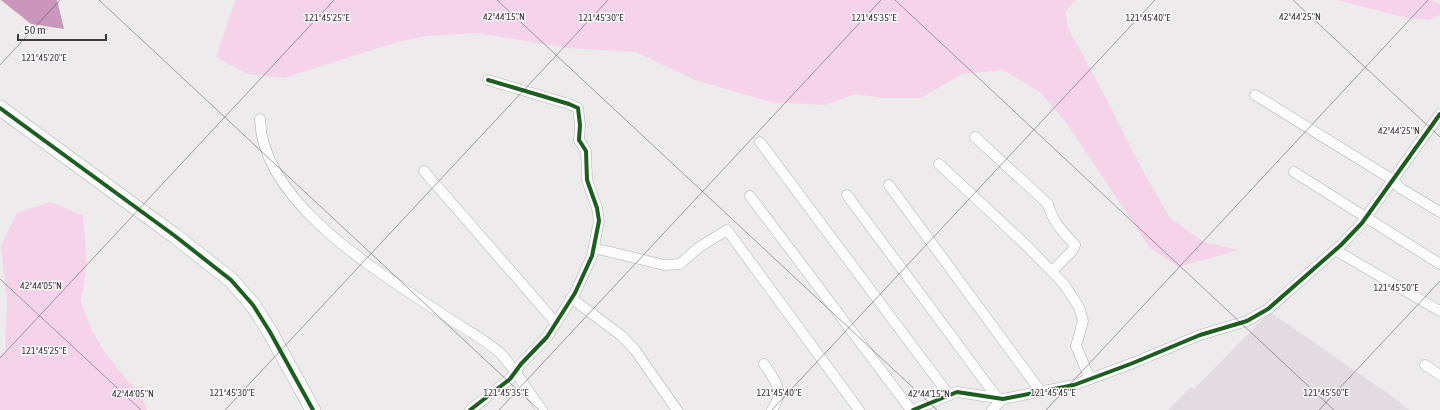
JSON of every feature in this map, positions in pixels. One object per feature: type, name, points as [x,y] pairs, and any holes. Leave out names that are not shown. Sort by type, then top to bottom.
[{"type":"street","points":[[470,410],[510,379],[547,337],[556,324],[572,298],[592,256],[599,221],[588,180],[586,151],[579,140],[580,125],[578,108],[488,80]]},
{"type":"street","points":[[1255,95],[1393,180],[1400,188],[1440,212]]},
{"type":"street","points":[[0,108],[175,236],[231,280],[253,305],[267,327],[313,410]]},
{"type":"street","points":[[750,196],[912,410],[948,394],[957,392],[1000,399],[1074,385],[1133,363],[1200,334],[1247,321],[1268,309],[1335,250],[1366,218],[1440,114]]},
{"type":"street","points":[[260,119],[260,136],[266,156],[291,195],[316,222],[382,273],[500,354],[542,410]]},
{"type":"street","points":[[975,137],[1048,204],[1050,214],[1074,245],[1072,251],[1052,272]]},
{"type":"street","points":[[760,142],[948,394]]},
{"type":"street","points":[[939,164],[1063,283],[1079,307],[1083,321],[1076,346],[1090,379]]},
{"type":"street","points":[[424,171],[556,324]]},
{"type":"street","points":[[1294,172],[1440,264]]},
{"type":"street","points":[[889,185],[1041,392]]},
{"type":"street","points":[[847,194],[1000,399]]},
{"type":"street","points":[[594,248],[664,265],[680,264],[698,248],[727,230],[859,410]]},
{"type":"street","points":[[1335,250],[1440,311]]},
{"type":"street","points":[[572,298],[622,336],[635,350],[677,410]]},
{"type":"street","points":[[764,364],[779,388],[778,401],[772,410]]},
{"type":"street","points":[[1425,365],[1440,375]]},
{"type":"street","points":[[992,410],[1000,399]]},
{"type":"shaded area","points":[[1,0],[57,0],[64,29],[31,24]]},
{"type":"shaded area","points":[[235,0],[1076,0],[1066,11],[1068,28],[1104,94],[1143,171],[1170,218],[1204,242],[1238,250],[1179,267],[1150,248],[1067,124],[1041,93],[1003,70],[962,74],[921,98],[883,98],[856,94],[824,105],[771,102],[695,80],[636,52],[567,48],[478,33],[427,36],[397,42],[284,78],[248,74],[216,57]]},
{"type":"shaded area","points":[[1337,0],[1431,0],[1440,5],[1440,15],[1429,20],[1407,18]]},
{"type":"shaded area","points":[[51,202],[83,216],[87,263],[81,301],[91,329],[104,351],[127,380],[141,394],[147,410],[0,410],[0,356],[5,352],[7,302],[1,245],[17,213]]},
{"type":"shaded area","points":[[1270,312],[1396,399],[1409,410],[1168,410],[1191,387],[1194,389]]},
{"type":"cycle path","points":[[470,410],[510,379],[521,364],[547,337],[575,293],[592,256],[599,221],[597,208],[587,180],[586,151],[579,140],[580,125],[578,108],[488,80]]},
{"type":"cycle path","points":[[0,108],[175,236],[231,280],[253,305],[270,332],[313,410]]},
{"type":"cycle path","points":[[913,410],[957,392],[1003,399],[1074,385],[1133,363],[1200,335],[1247,321],[1268,309],[1341,245],[1362,223],[1440,114]]}]
